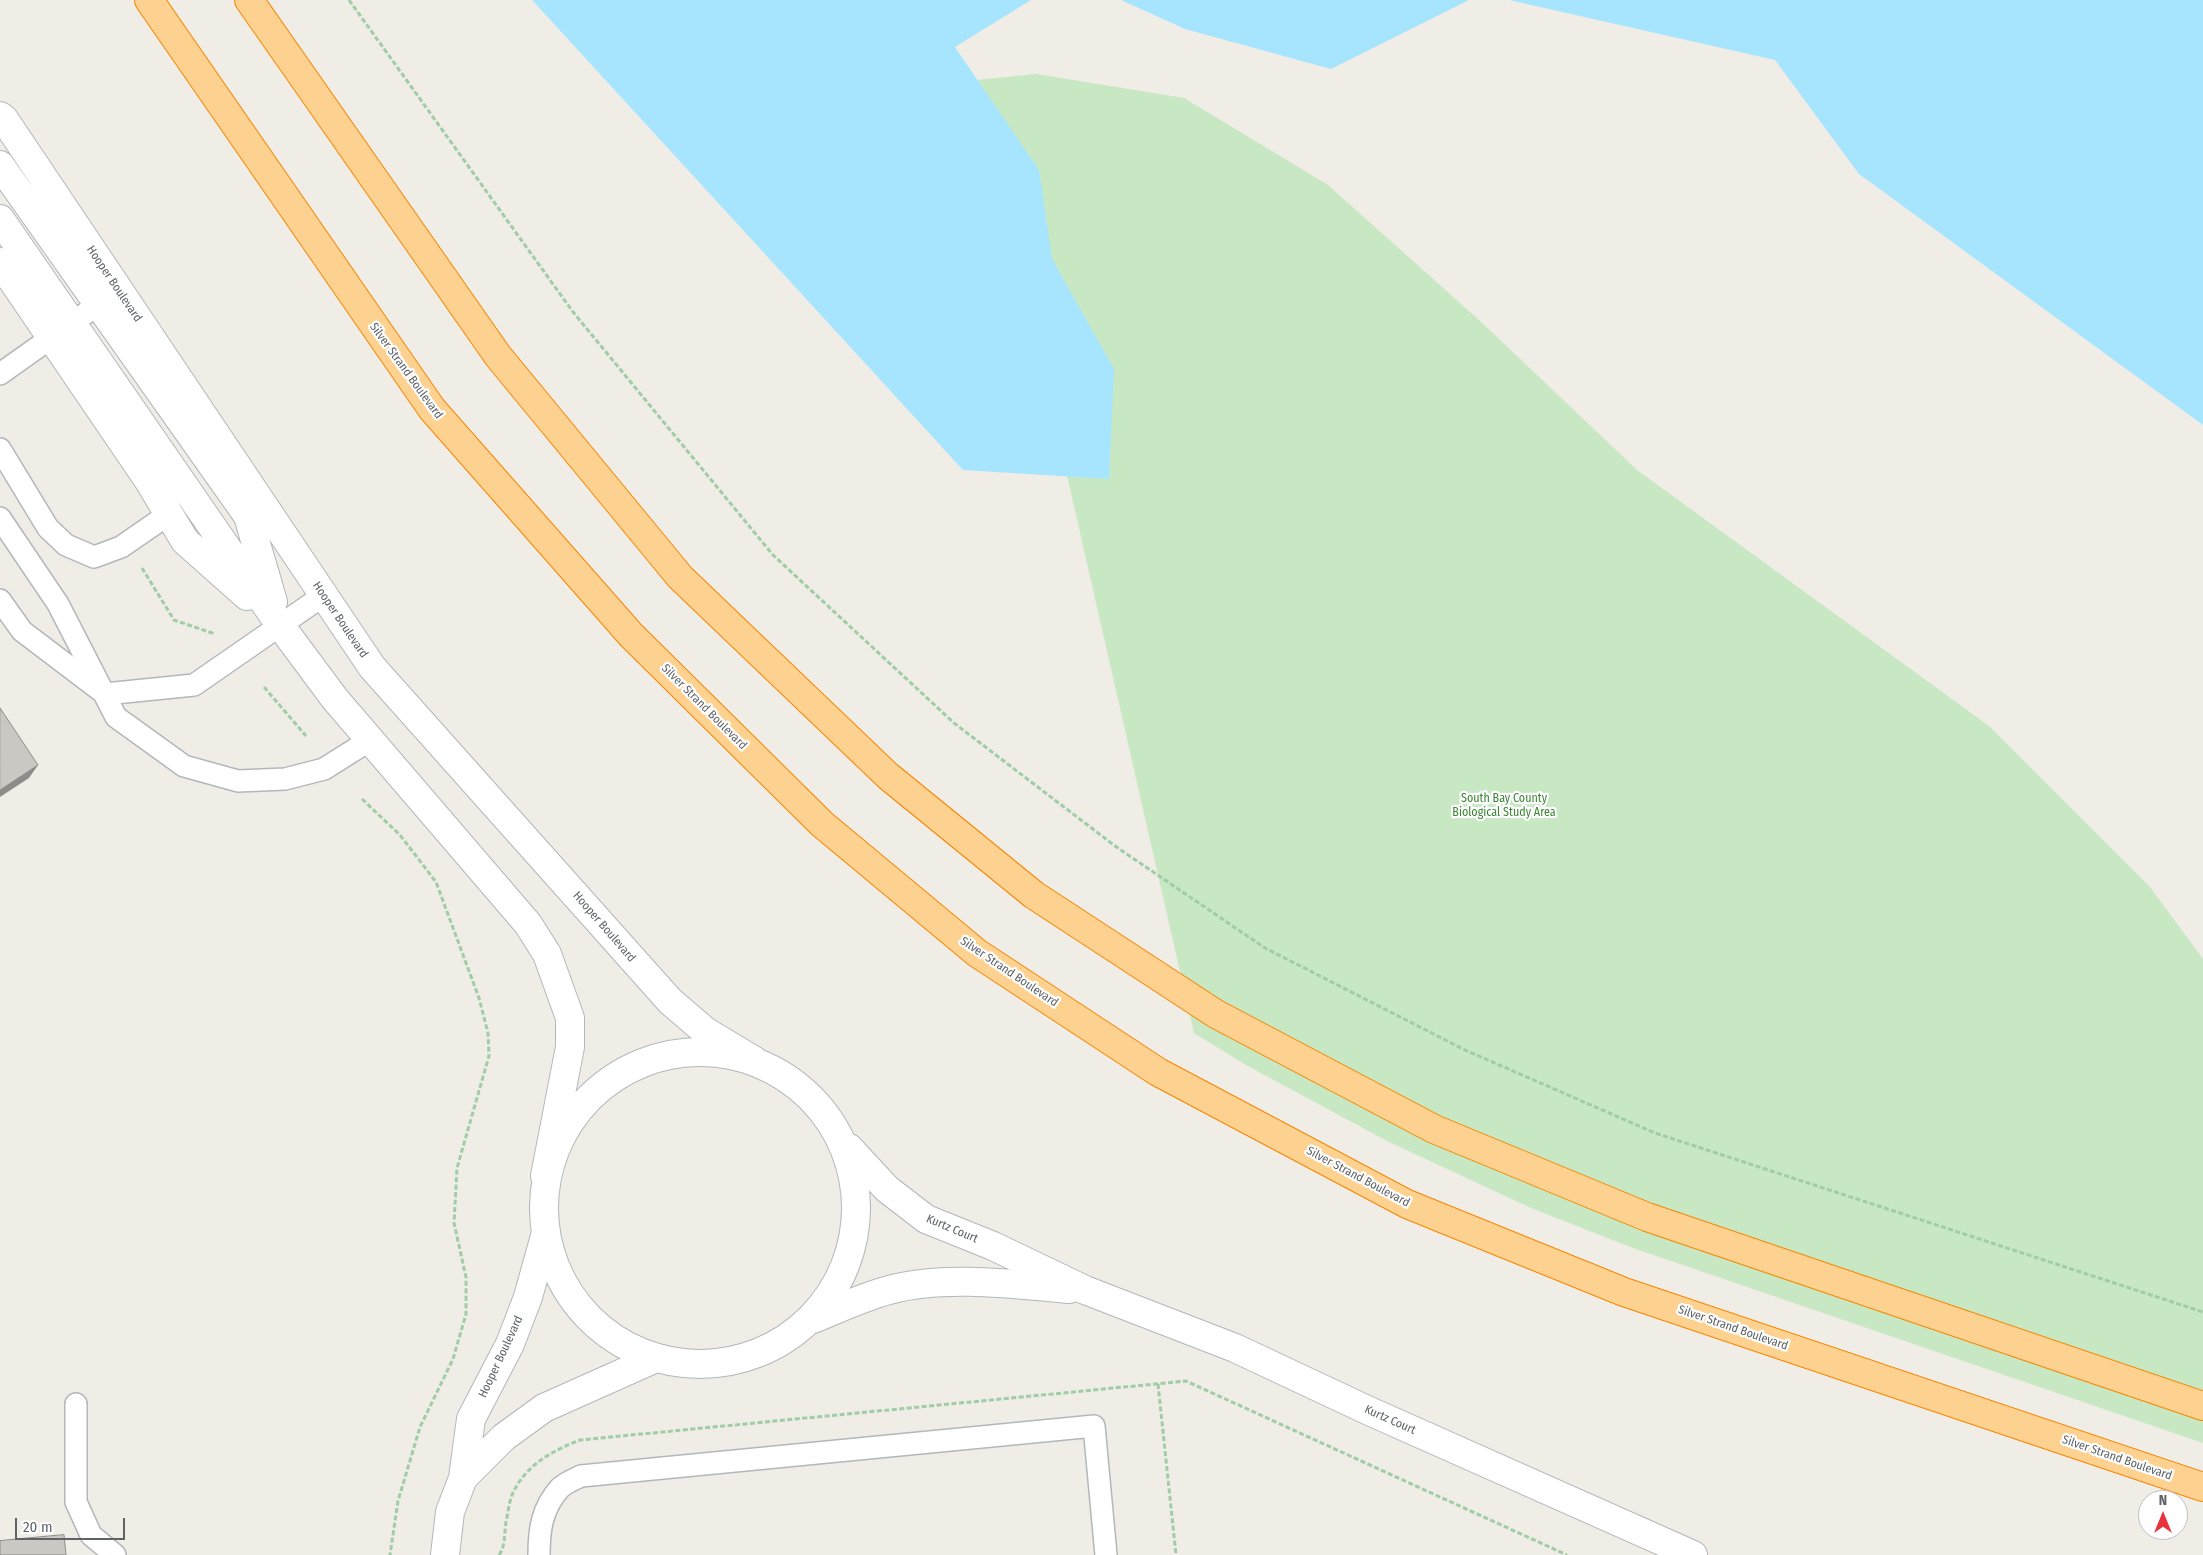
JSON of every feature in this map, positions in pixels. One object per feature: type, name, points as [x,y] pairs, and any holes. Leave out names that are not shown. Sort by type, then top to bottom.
[{"type":"highway","name":"Silver Strand Boulevard","points":[[150,0],[432,409],[631,635],[822,824],[977,953],[1158,1072],[1407,1204],[1624,1292],[2203,1487]]},
{"type":"highway","points":[[249,0],[498,356],[680,577],[888,776],[1034,895],[1216,1014],[1434,1129],[1647,1217],[2203,1406]]},
{"type":"street","name":"Hooper Boulevard","points":[[0,116],[4,119],[109,297],[248,516],[280,626]]},
{"type":"street","name":"Hooper Boulevard","points":[[0,165],[109,297],[324,595],[372,667],[670,1001],[705,1031],[755,1061]]},
{"type":"street","name":"Hooper Boulevard","points":[[0,219],[62,330],[185,541],[280,626]]},
{"type":"street","name":"Hooper Boulevard","points":[[0,262],[62,330],[334,699],[528,924],[547,954],[570,1018],[570,1047],[545,1176]]},
{"type":"street","points":[[711,1052],[755,1061],[781,1073],[806,1091],[825,1113],[841,1138],[854,1175],[855,1185],[857,1215],[851,1254],[834,1290],[809,1321],[764,1351],[711,1364],[656,1358],[617,1341],[583,1313],[559,1278],[545,1236],[542,1206],[545,1176],[561,1134],[588,1098],[623,1070],[666,1054],[711,1052]]},
{"type":"street","name":"Kurtz Court","points":[[841,1138],[855,1156],[887,1189],[926,1219],[993,1246],[1085,1290],[1235,1348],[1375,1414],[1693,1555]]},
{"type":"street","name":"Hooper Boulevard","points":[[445,1555],[450,1512],[463,1478],[471,1419],[510,1344],[528,1297],[545,1236]]},
{"type":"street","name":"Kurtz Court","points":[[809,1321],[889,1290],[923,1284],[978,1283],[1085,1290]]},
{"type":"street","name":"Hooper Boulevard","points":[[463,1478],[504,1437],[544,1408],[656,1358]]},
{"type":"street","points":[[1543,1488],[1636,1540],[1651,1555]]},
{"type":"lane","points":[[0,374],[109,297]]},
{"type":"lane","points":[[0,449],[48,528],[66,545],[94,556],[121,547],[169,514]]},
{"type":"lane","points":[[0,518],[58,604],[116,717],[184,766],[238,781],[286,779],[324,769],[370,740]]},
{"type":"lane","points":[[0,600],[22,631],[105,694],[194,685],[324,595]]},
{"type":"lane","points":[[76,1404],[76,1502],[91,1535],[115,1555]]},
{"type":"lane","points":[[539,1555],[539,1528],[546,1510],[561,1487],[581,1476],[1094,1426],[1106,1555]]},
{"type":"path","points":[[349,0],[573,312],[773,555],[954,723],[1114,846],[1265,948],[1465,1050],[1655,1133],[2203,1312]]},
{"type":"path","points":[[141,567],[174,620],[218,635]]},
{"type":"path","points":[[264,687],[306,736]]},
{"type":"path","points":[[362,799],[400,835],[436,882],[479,998],[488,1033],[489,1056],[458,1168],[454,1223],[466,1277],[466,1314],[453,1359],[420,1427],[398,1501],[390,1555]]},
{"type":"path","points":[[1158,1384],[1176,1555]]},
{"type":"green space","name":"South Bay County Biological Study Area","points":[[1036,74],[1184,98],[1328,185],[1479,320],[1637,470],[1989,726],[2150,887],[2203,959],[2203,1443],[1633,1248],[1531,1208],[1387,1141],[1246,1065],[1194,1033],[977,80]]},
{"type":"water","points":[[532,0],[1031,0],[955,47],[1039,170],[1052,259],[1114,369],[1109,479],[963,470]]},
{"type":"water","points":[[1121,0],[1469,0],[1331,69],[1185,29]]},
{"type":"water","points":[[1509,0],[2203,0],[2203,425],[1859,174],[1775,60]]},
{"type":"building","points":[[0,708],[38,765],[0,790]]},
{"type":"building","points":[[64,1535],[66,1555],[0,1555],[0,1541]]}]
